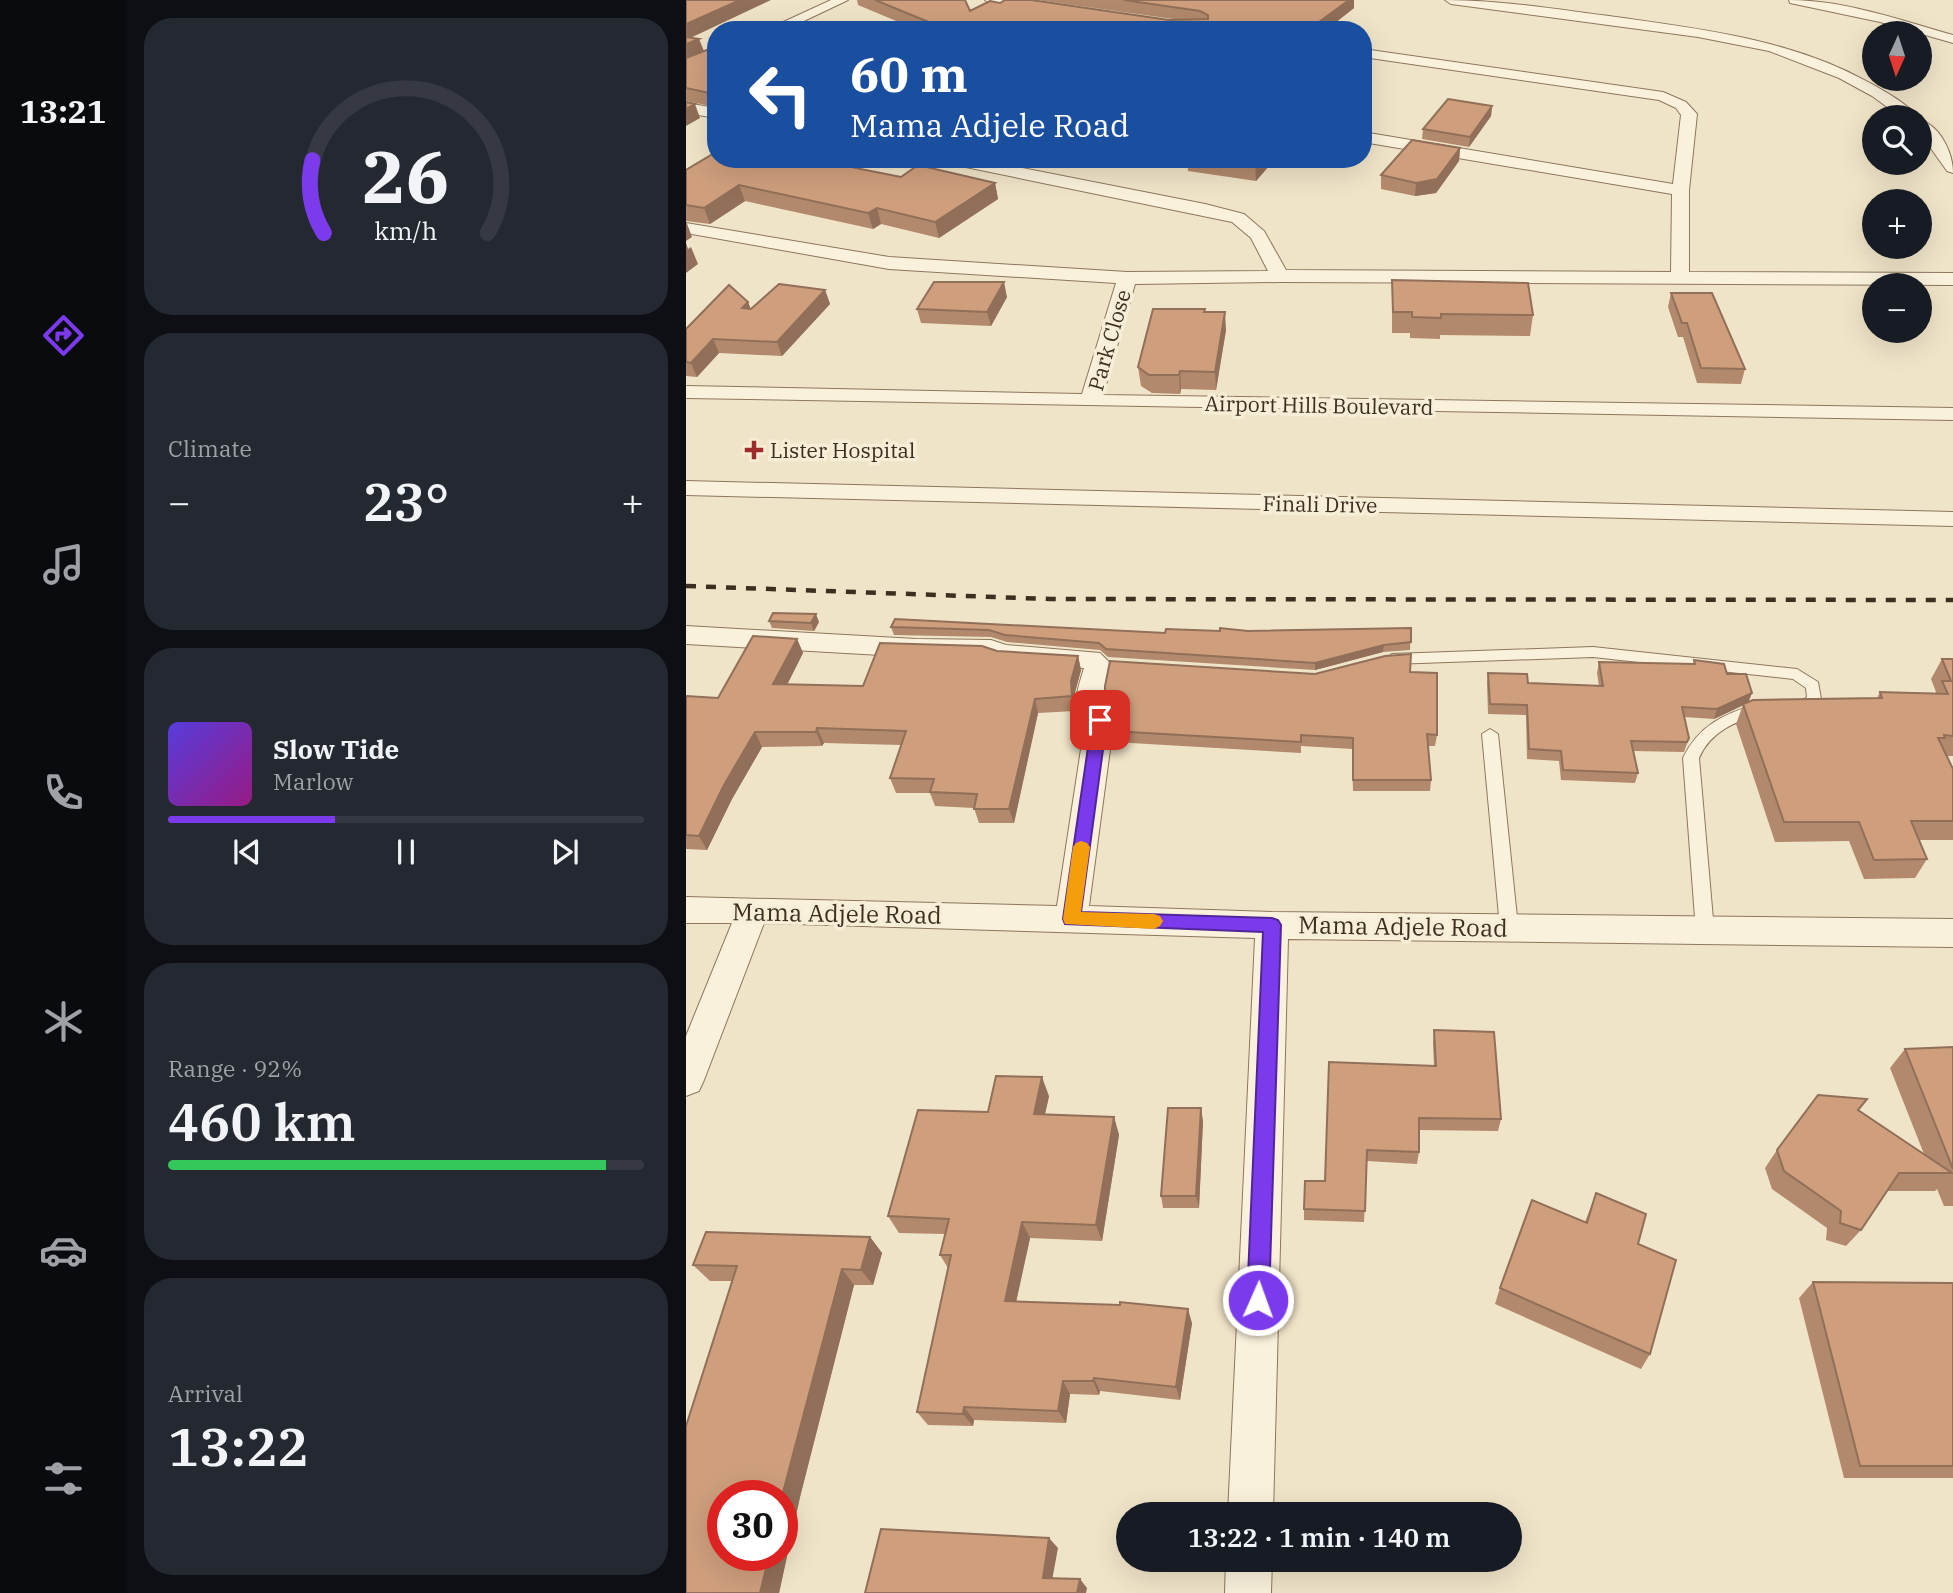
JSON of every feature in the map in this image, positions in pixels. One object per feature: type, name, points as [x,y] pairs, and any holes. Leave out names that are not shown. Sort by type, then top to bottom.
[{"type":"street","points":[[794,21],[842,0]]},
{"type":"street","points":[[991,0],[1056,9]]},
{"type":"street","points":[[1451,0],[1675,29],[1753,43],[1831,66],[1882,94],[1895,105]]},
{"type":"street","points":[[1796,0],[1952,37]]},
{"type":"street","points":[[1372,54],[1663,96],[1681,105],[1689,114],[1681,190],[1680,277]]},
{"type":"street","points":[[686,108],[707,112]]},
{"type":"street","points":[[1932,137],[1953,168]]},
{"type":"street","points":[[1372,138],[1681,190]]},
{"type":"street","points":[[997,168],[1205,209],[1238,218],[1258,235],[1280,276]]},
{"type":"street","points":[[686,228],[889,264],[1127,278],[1280,276],[1953,279]]},
{"type":"street","name":"Park Close","points":[[1091,401],[1127,278]]},
{"type":"street","name":"Airport Hills Boulevard","points":[[686,392],[1953,414]]},
{"type":"street","name":"Finali Drive","points":[[686,488],[1953,519]]},
{"type":"street","points":[[686,635],[891,647],[991,649],[1001,654],[1091,659],[1105,665],[1090,697],[1091,712],[1100,720],[1071,919]]},
{"type":"street","name":"Mama Adjele Road","points":[[686,910],[1272,925],[1953,933]]},
{"type":"street","points":[[686,1080],[754,910]]},
{"type":"street","points":[[1251,1502],[1272,925]]},
{"type":"street","points":[[1248,1593],[1249,1572]]},
{"type":"lane","points":[[1373,662],[1415,657],[1593,652],[1797,674],[1813,686],[1814,699],[1802,708],[1756,709],[1709,729],[1698,740],[1691,758],[1706,931]]},
{"type":"lane","points":[[1490,734],[1509,927]]},
{"type":"building","points":[[686,0],[740,0],[686,24]]},
{"type":"building","points":[[875,0],[965,0],[970,11],[990,1],[1000,3],[1005,0],[1031,0],[1169,20],[1208,19],[1208,15],[1200,11],[1124,0],[1349,0],[1320,21],[926,21]]},
{"type":"building","points":[[686,37],[699,39],[686,44]]},
{"type":"building","points":[[707,50],[707,92],[686,88],[686,58]]},
{"type":"building","points":[[1448,99],[1492,106],[1470,137],[1423,129]]},
{"type":"building","points":[[686,102],[695,104],[686,109]]},
{"type":"building","points":[[1412,140],[1460,148],[1437,179],[1416,183],[1381,175]]},
{"type":"building","points":[[707,157],[707,168],[855,168],[901,177],[914,168],[931,168],[995,183],[935,222],[877,208],[868,213],[739,185],[704,208],[686,205],[686,170]]},
{"type":"building","points":[[1392,280],[1528,283],[1533,315],[1441,314],[1441,318],[1412,317],[1412,312],[1393,312]]},
{"type":"building","points":[[934,282],[1004,282],[987,312],[917,309]]},
{"type":"building","points":[[779,284],[825,290],[777,342],[713,339],[691,363],[686,362],[686,329],[729,285],[748,302],[742,308],[751,309]]},
{"type":"building","points":[[1671,293],[1712,293],[1745,369],[1701,368],[1687,323],[1682,323]]},
{"type":"building","points":[[1153,309],[1205,309],[1204,312],[1225,312],[1215,372],[1180,371],[1179,375],[1149,375],[1138,367]]},
{"type":"building","points":[[773,613],[816,614],[811,623],[769,621]]},
{"type":"building","points":[[895,619],[1165,633],[1166,629],[1220,631],[1220,628],[1248,631],[1411,628],[1411,642],[1384,645],[1315,663],[1106,649],[1099,643],[1005,635],[989,630],[891,627]]},
{"type":"building","points":[[753,636],[797,639],[773,684],[863,686],[880,643],[982,646],[997,651],[1078,656],[1071,681],[1072,696],[1035,699],[1009,809],[974,809],[977,794],[930,792],[934,779],[890,778],[906,731],[817,728],[816,732],[755,732],[724,785],[699,836],[686,835],[686,696],[718,698]]},
{"type":"building","points":[[1411,654],[1410,672],[1437,673],[1437,735],[1427,734],[1431,780],[1353,780],[1353,738],[1301,735],[1301,742],[1112,731],[1119,696],[1105,696],[1110,661],[1315,674],[1385,656]]},
{"type":"building","points":[[1942,659],[1953,659],[1953,736],[1944,735],[1945,738],[1938,738],[1953,769],[1953,821],[1911,821],[1927,859],[1874,860],[1859,822],[1784,822],[1743,704],[1753,700],[1882,698],[1880,692],[1948,694],[1942,681],[1951,681]]},
{"type":"building","points":[[1694,660],[1724,664],[1727,674],[1746,674],[1752,693],[1717,709],[1682,707],[1689,738],[1687,742],[1631,741],[1638,773],[1563,770],[1561,751],[1529,749],[1527,705],[1490,704],[1488,673],[1527,674],[1528,683],[1603,686],[1599,662],[1695,664]]},
{"type":"building","points":[[1434,1030],[1494,1032],[1501,1119],[1419,1118],[1419,1152],[1367,1150],[1365,1211],[1304,1209],[1305,1181],[1325,1181],[1329,1062],[1436,1066]]},
{"type":"building","points":[[1953,1047],[1953,1169],[1905,1049]]},
{"type":"building","points":[[996,1076],[1042,1077],[1034,1114],[1114,1117],[1096,1225],[1022,1222],[1005,1301],[1120,1305],[1120,1302],[1188,1309],[1176,1387],[1094,1378],[1093,1381],[1063,1381],[1058,1411],[964,1407],[963,1414],[917,1412],[951,1255],[940,1255],[949,1219],[888,1216],[918,1110],[988,1112]]},
{"type":"building","points":[[1818,1095],[1867,1099],[1858,1110],[1952,1173],[1899,1173],[1861,1230],[1840,1223],[1841,1211],[1784,1171],[1777,1150]]},
{"type":"building","points":[[1168,1108],[1201,1108],[1196,1196],[1161,1196]]},
{"type":"building","points":[[1596,1193],[1646,1214],[1638,1244],[1676,1260],[1650,1354],[1500,1288],[1532,1200],[1587,1223]]},
{"type":"building","points":[[706,1232],[870,1237],[861,1270],[842,1269],[786,1480],[707,1480],[707,1571],[765,1571],[760,1593],[686,1593],[686,1426],[737,1266],[693,1265]]},
{"type":"building","points":[[1813,1282],[1953,1283],[1953,1466],[1860,1466]]},
{"type":"building","points":[[881,1529],[1049,1538],[1043,1578],[1080,1579],[1077,1593],[865,1593]]},
{"type":"railway","points":[[686,586],[1050,599],[1953,600]]},
{"type":"slow traffic","points":[[1081,847],[1071,919],[1154,921]]},
{"type":"place","name":"Lister Hospital","points":[[754,450]]},
{"type":"route","points":[[1100,720],[1071,919],[1272,925],[1258,1300]]}]
